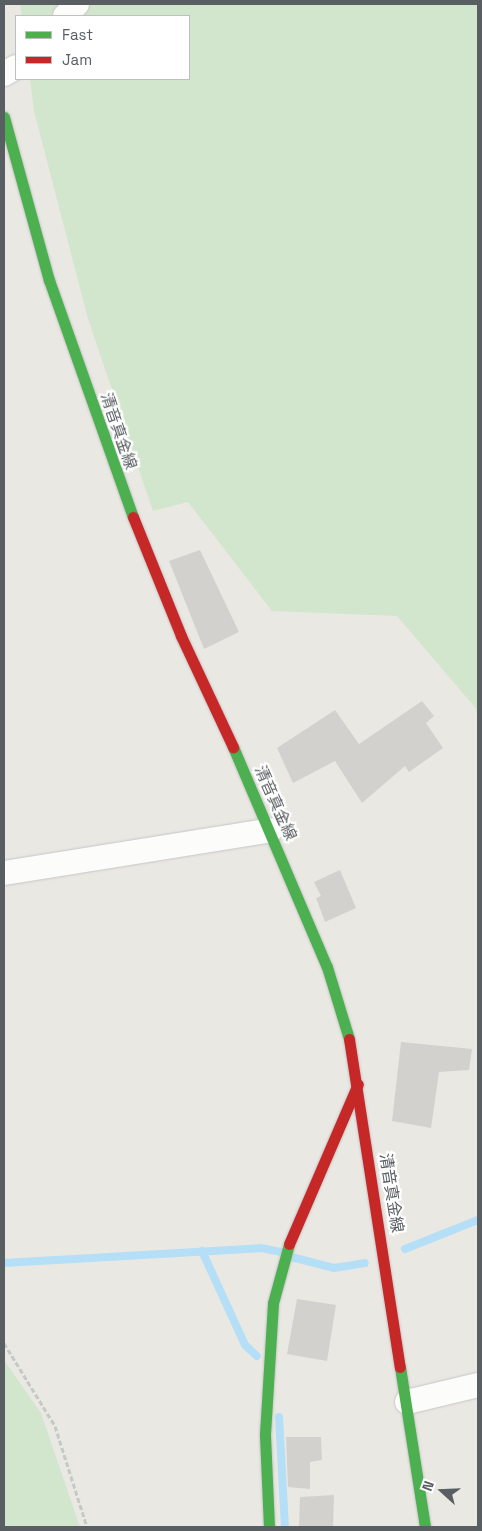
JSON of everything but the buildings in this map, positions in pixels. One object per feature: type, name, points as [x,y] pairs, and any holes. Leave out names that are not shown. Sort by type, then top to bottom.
[{"type":"main road","name":"清音真金線","points":[[4,116],[49,280],[117,478],[181,636],[270,830],[327,967],[349,1038],[358,1084],[425,1527]]},
{"type":"main road","points":[[269,1527],[268,1369],[273,1303],[285,1254],[358,1084]]},
{"type":"street","points":[[66,15],[77,4]]},
{"type":"street","points":[[4,74],[15,68]]},
{"type":"street","points":[[4,873],[270,830]]},
{"type":"street","points":[[407,1402],[478,1385]]},
{"type":"path","points":[[4,1343],[55,1426],[87,1527]]},
{"type":"green space","points":[[20,4],[478,4],[478,711],[397,616],[272,611],[188,502],[153,511],[88,319],[34,111],[30,80],[190,80],[190,15],[22,15]]},
{"type":"green space","points":[[4,1360],[41,1413],[80,1527],[4,1527]]},
{"type":"waterway","points":[[405,1249],[478,1220]]},
{"type":"waterway","points":[[4,1263],[261,1248],[281,1252]]},
{"type":"waterway","points":[[202,1251],[245,1345],[257,1356]]},
{"type":"waterway","points":[[291,1257],[334,1268],[365,1263]]},
{"type":"waterway","points":[[279,1417],[285,1527]]},
{"type":"traffic: fast","points":[[4,117],[49,280],[133,517]]},
{"type":"traffic: fast","points":[[233,747],[327,967],[349,1039]]},
{"type":"traffic: fast","points":[[269,1527],[265,1434],[273,1303],[289,1244]]},
{"type":"traffic: fast","points":[[400,1367],[425,1527]]},
{"type":"traffic: jam","points":[[133,517],[181,636],[233,747]]},
{"type":"traffic: jam","points":[[349,1039],[400,1367]]},
{"type":"traffic: jam","points":[[289,1244],[358,1084]]}]
